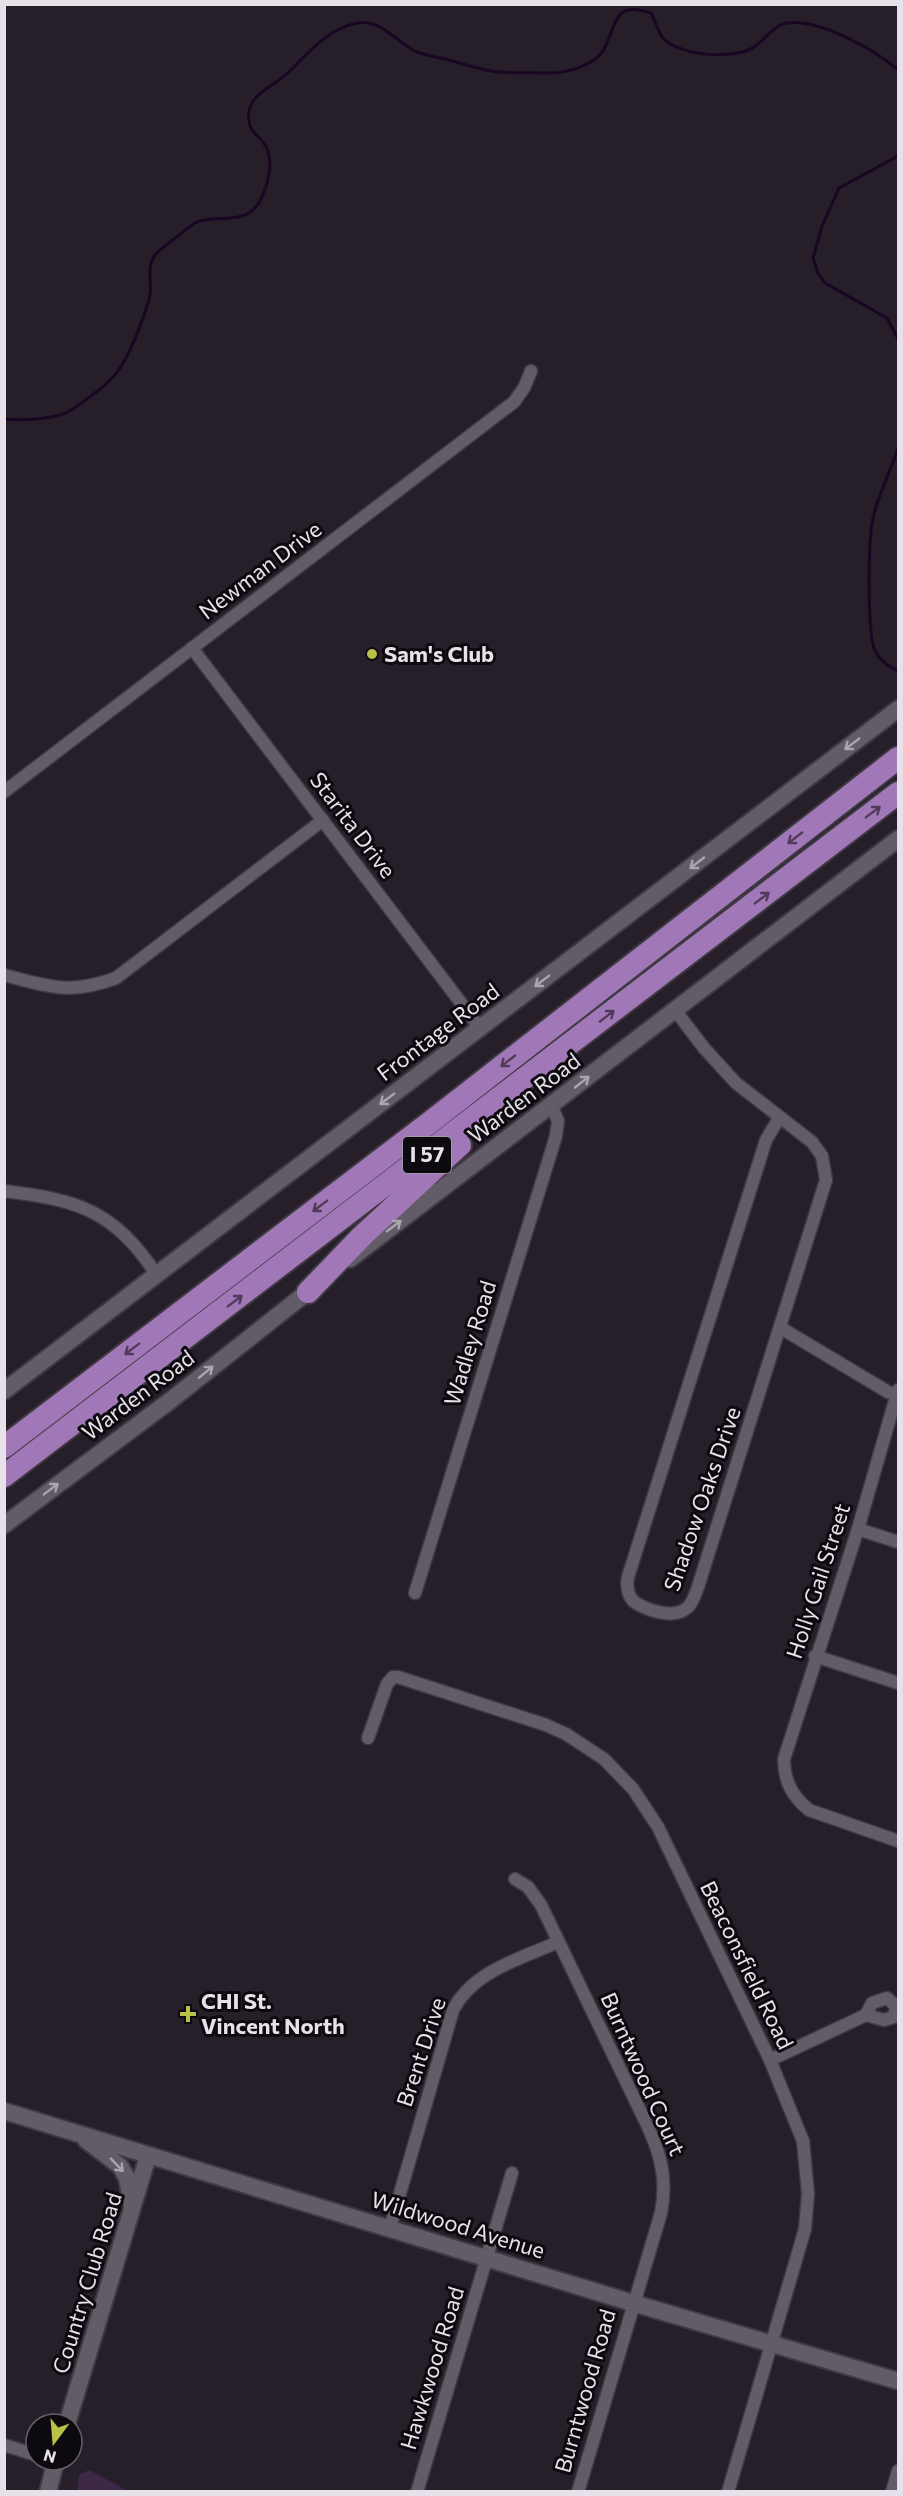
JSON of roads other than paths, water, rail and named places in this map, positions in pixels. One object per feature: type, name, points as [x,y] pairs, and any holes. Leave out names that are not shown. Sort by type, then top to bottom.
[{"type":"highway","name":"I 57","points":[[4,1447],[433,1120],[898,758]]},
{"type":"highway","name":"I 57","points":[[4,1476],[898,793]]},
{"type":"highway","points":[[308,1292],[362,1236],[558,1054]]},
{"type":"main road","name":"Frontage Road","points":[[4,1391],[898,709]]},
{"type":"main road","name":"Warden Road","points":[[4,1525],[171,1400],[308,1292],[898,839]]},
{"type":"main road","name":"Wildwood Avenue","points":[[4,2111],[633,2303],[898,2381]]},
{"type":"main road","points":[[79,2133],[95,2150],[115,2161],[124,2173],[129,2185],[133,2211]]},
{"type":"main road","name":"Country Club Road","points":[[71,2412],[148,2156]]},
{"type":"main road","points":[[48,2492],[52,2472]]},
{"type":"street","name":"Newman Drive","points":[[4,792],[514,402],[524,388],[531,371]]},
{"type":"street","name":"Starita Drive","points":[[192,648],[480,1028]]},
{"type":"street","points":[[4,975],[56,989],[90,986],[116,978],[323,820]]},
{"type":"street","name":"Shadow Oaks Drive","points":[[675,1010],[704,1048],[736,1083],[796,1129],[817,1149],[825,1168],[826,1180],[781,1328],[691,1604],[679,1613],[671,1614],[636,1603],[627,1589],[627,1581],[644,1520],[766,1140],[779,1118]]},
{"type":"street","name":"Wadley Road","points":[[415,1593],[556,1136],[558,1121],[552,1106]]},
{"type":"street","points":[[4,1191],[69,1203],[99,1214],[112,1223],[133,1244],[156,1275]]},
{"type":"street","points":[[781,1328],[888,1392],[898,1393]]},
{"type":"street","name":"Holly Gail Street","points":[[898,1393],[858,1529],[786,1746],[784,1767],[787,1781],[794,1795],[809,1810],[898,1841]]},
{"type":"street","points":[[858,1529],[898,1542]]},
{"type":"street","points":[[815,1656],[898,1683]]},
{"type":"street","name":"Beaconsfield Road","points":[[368,1738],[387,1684],[393,1677],[398,1677],[546,1725],[567,1734],[604,1759],[633,1789],[658,1827],[770,2060],[802,2141],[808,2194],[805,2229],[728,2492]]},
{"type":"street","name":"Burntwood Court","points":[[515,1879],[528,1887],[541,1905],[649,2129],[663,2166],[665,2184],[661,2213],[633,2303]]},
{"type":"street","name":"Brent Drive","points":[[390,2228],[453,2010],[459,1998],[467,1988],[485,1975],[558,1942]]},
{"type":"street","points":[[770,2060],[866,2015]]},
{"type":"street","name":"Hawkwood Road","points":[[417,2492],[512,2174]]},
{"type":"street","name":"Burntwood Road","points":[[578,2492],[633,2303]]},
{"type":"street","points":[[4,2445],[24,2451]]},
{"type":"street","points":[[892,2492],[898,2471]]},
{"type":"waterway","points":[[4,419],[35,419],[66,413],[109,382],[124,362],[146,309],[150,293],[150,268],[154,256],[197,222],[240,217],[248,214],[261,199],[270,169],[270,161],[266,146],[250,124],[251,104],[320,42],[348,26],[366,22],[374,24],[417,52],[485,70],[556,73],[572,70],[594,60],[604,49],[618,17],[623,12],[639,10],[651,13],[663,38],[681,49],[707,54],[734,54],[754,47],[783,24],[800,23],[846,37],[875,53],[898,70]]},
{"type":"waterway","points":[[898,156],[839,188],[822,226],[813,258],[818,273],[825,283],[887,318],[898,339]]},
{"type":"waterway","points":[[898,449],[873,518],[869,586],[872,641],[875,651],[879,658],[898,671]]},
{"type":"place","name":"Sam's Club","points":[[372,654]]},
{"type":"place","name":"CHI St. Vincent North","points":[[188,2014]]}]
